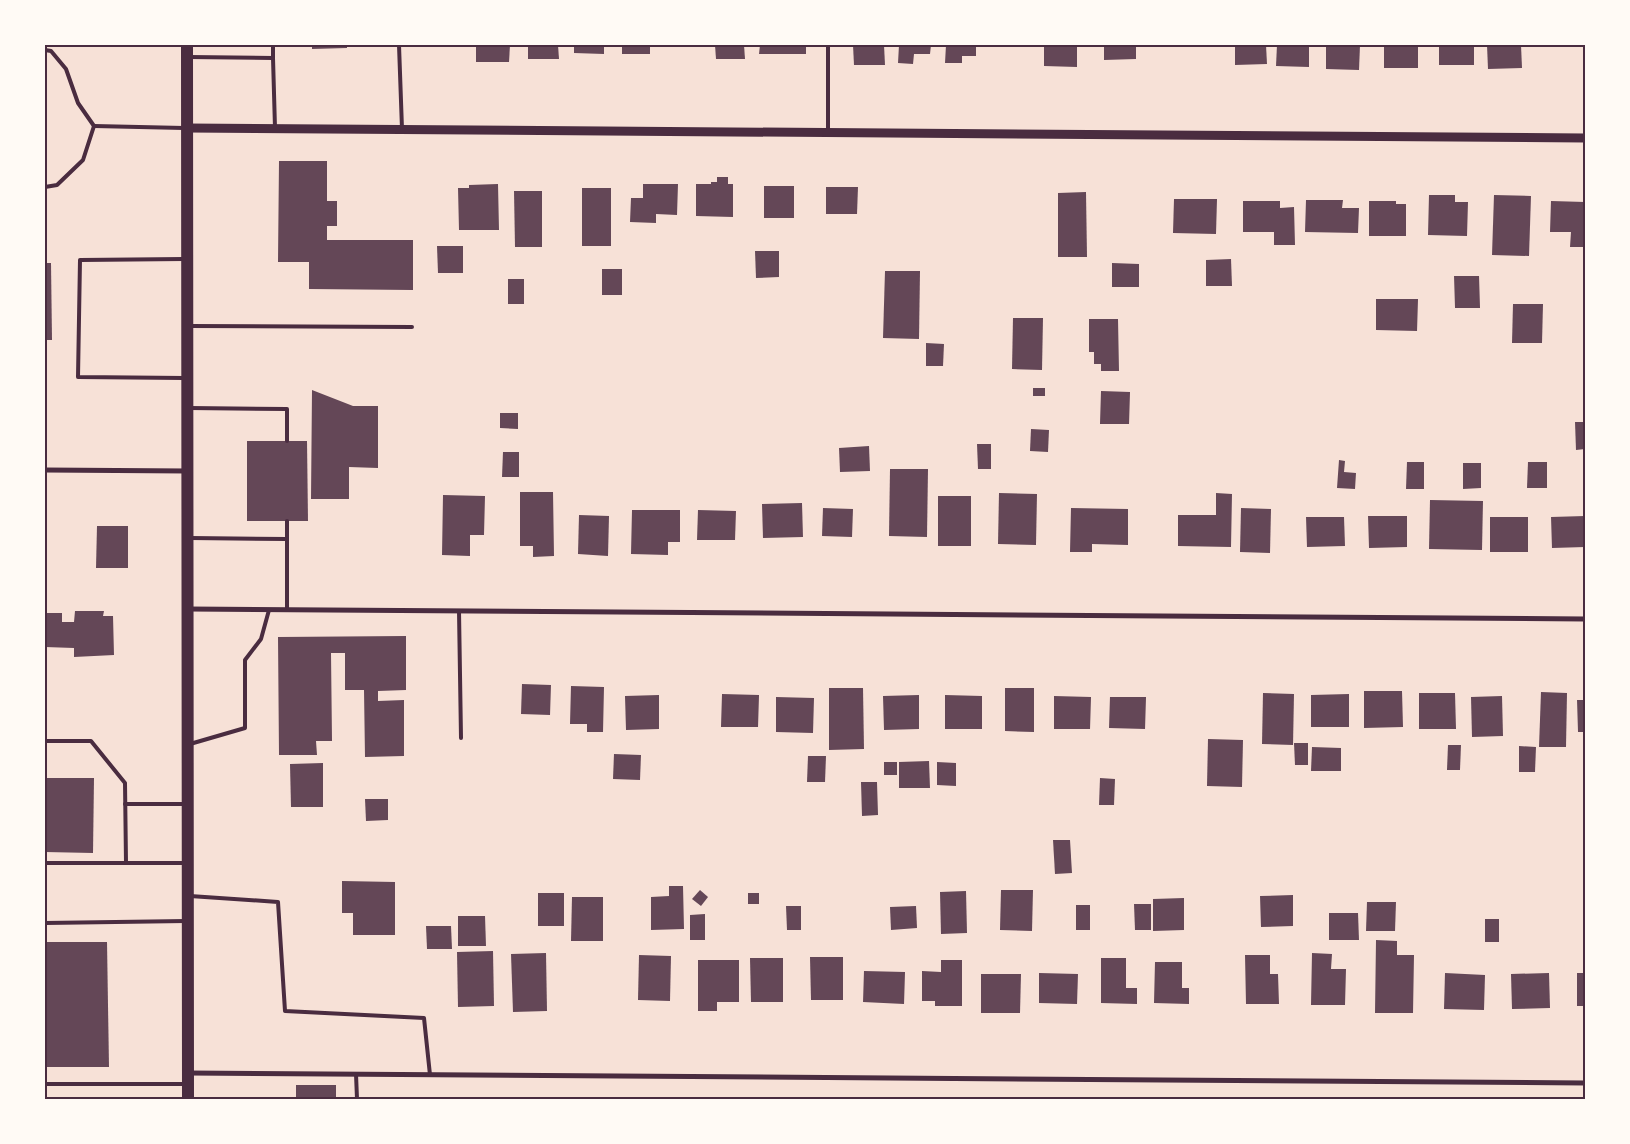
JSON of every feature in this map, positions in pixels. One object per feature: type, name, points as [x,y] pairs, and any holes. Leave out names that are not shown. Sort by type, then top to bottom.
[{"type":"main road","points":[[187,51],[188,1099]]},
{"type":"street","points":[[187,128],[1585,138]]},
{"type":"street","points":[[45,470],[187,471]]},
{"type":"street","points":[[188,609],[1585,619]]},
{"type":"street","points":[[188,1079],[356,1074],[1585,1083]]},
{"type":"lane","points":[[273,45],[275,128]]},
{"type":"lane","points":[[399,45],[402,129]]},
{"type":"lane","points":[[828,45],[828,132]]},
{"type":"lane","points":[[45,50],[51,51],[66,69],[78,103],[94,126]]},
{"type":"lane","points":[[187,51],[273,58]]},
{"type":"lane","points":[[94,126],[187,128]]},
{"type":"lane","points":[[45,187],[57,185],[83,160],[94,126]]},
{"type":"lane","points":[[187,259],[80,260],[78,377],[187,378]]},
{"type":"lane","points":[[187,326],[412,327]]},
{"type":"lane","points":[[187,408],[287,409],[287,441]]},
{"type":"lane","points":[[287,521],[287,610]]},
{"type":"lane","points":[[187,538],[287,539]]},
{"type":"lane","points":[[188,745],[245,728],[245,660],[261,639],[269,610]]},
{"type":"lane","points":[[459,611],[461,738]]},
{"type":"lane","points":[[45,741],[91,740],[125,783],[126,863]]},
{"type":"lane","points":[[125,804],[188,804]]},
{"type":"lane","points":[[45,863],[188,863]]},
{"type":"lane","points":[[188,896],[278,902],[285,1011],[424,1018],[430,1075]]},
{"type":"lane","points":[[45,923],[188,921]]},
{"type":"lane","points":[[356,1074],[357,1099]]},
{"type":"lane","points":[[45,1084],[188,1079]]},
{"type":"building","points":[[312,45],[347,45],[347,48],[312,49]]},
{"type":"building","points":[[476,45],[510,45],[509,62],[476,62]]},
{"type":"building","points":[[528,45],[558,45],[559,59],[528,59]]},
{"type":"building","points":[[574,45],[604,45],[604,54],[574,53]]},
{"type":"building","points":[[622,45],[650,45],[650,54],[622,54]]},
{"type":"building","points":[[715,45],[744,45],[745,59],[716,59]]},
{"type":"building","points":[[760,45],[806,45],[806,54],[759,54]]},
{"type":"building","points":[[853,45],[884,45],[885,65],[854,65]]},
{"type":"building","points":[[899,45],[931,45],[930,54],[914,54],[913,64],[898,63]]},
{"type":"building","points":[[946,45],[976,45],[976,56],[962,56],[962,63],[945,63]]},
{"type":"building","points":[[1044,45],[1077,45],[1077,67],[1044,66]]},
{"type":"building","points":[[1104,45],[1136,45],[1136,59],[1104,60]]},
{"type":"building","points":[[1235,45],[1266,45],[1267,64],[1235,65]]},
{"type":"building","points":[[1277,45],[1309,45],[1309,67],[1276,66]]},
{"type":"building","points":[[1326,45],[1360,45],[1359,70],[1326,69]]},
{"type":"building","points":[[1384,45],[1418,45],[1418,68],[1384,68]]},
{"type":"building","points":[[1439,45],[1474,45],[1474,65],[1439,65]]},
{"type":"building","points":[[1487,45],[1521,45],[1522,68],[1488,69]]},
{"type":"building","points":[[279,161],[327,161],[327,201],[337,201],[337,226],[327,226],[327,240],[413,240],[413,290],[309,289],[309,262],[278,262]]},
{"type":"building","points":[[717,177],[728,177],[728,184],[733,184],[733,217],[696,216],[696,184],[717,182]]},
{"type":"building","points":[[498,184],[499,230],[459,230],[458,188],[469,188],[469,185]]},
{"type":"building","points":[[643,184],[678,184],[677,215],[656,214],[656,223],[630,222],[631,198],[643,198]]},
{"type":"building","points":[[764,186],[794,186],[794,218],[764,218]]},
{"type":"building","points":[[826,187],[858,187],[857,214],[826,214]]},
{"type":"building","points":[[582,188],[611,188],[611,246],[582,246]]},
{"type":"building","points":[[514,191],[542,191],[542,247],[515,247]]},
{"type":"building","points":[[1086,192],[1087,257],[1058,257],[1058,193]]},
{"type":"building","points":[[1429,195],[1455,195],[1455,202],[1468,202],[1467,236],[1428,235]]},
{"type":"building","points":[[1494,195],[1531,196],[1529,256],[1492,255]]},
{"type":"building","points":[[1174,199],[1217,199],[1216,234],[1173,233]]},
{"type":"building","points":[[1306,200],[1343,200],[1342,208],[1359,208],[1358,233],[1305,232]]},
{"type":"building","points":[[1243,201],[1280,201],[1280,208],[1294,207],[1295,245],[1274,245],[1274,232],[1243,232]]},
{"type":"building","points":[[1369,201],[1396,201],[1396,204],[1406,204],[1406,236],[1369,236]]},
{"type":"building","points":[[1551,201],[1585,202],[1585,247],[1570,247],[1571,232],[1550,232]]},
{"type":"building","points":[[437,246],[463,246],[463,273],[438,273]]},
{"type":"building","points":[[755,251],[779,251],[779,277],[756,278]]},
{"type":"building","points":[[1231,259],[1232,286],[1206,286],[1206,260]]},
{"type":"building","points":[[45,263],[51,263],[52,340],[45,340]]},
{"type":"building","points":[[1112,263],[1139,264],[1139,287],[1112,287]]},
{"type":"building","points":[[602,269],[622,269],[622,295],[602,295]]},
{"type":"building","points":[[885,271],[920,271],[919,339],[883,338]]},
{"type":"building","points":[[1454,276],[1479,276],[1480,308],[1455,308]]},
{"type":"building","points":[[508,279],[524,279],[524,304],[508,304]]},
{"type":"building","points":[[1376,299],[1418,299],[1417,331],[1376,330]]},
{"type":"building","points":[[1513,304],[1543,304],[1542,343],[1512,343]]},
{"type":"building","points":[[1013,318],[1043,318],[1042,370],[1012,369]]},
{"type":"building","points":[[1089,319],[1118,319],[1119,371],[1101,371],[1101,364],[1094,364],[1094,352],[1089,352]]},
{"type":"building","points":[[926,343],[944,344],[943,366],[926,366]]},
{"type":"building","points":[[1033,388],[1045,388],[1045,396],[1033,396]]},
{"type":"building","points":[[312,390],[353,406],[378,406],[378,468],[349,467],[349,499],[311,499]]},
{"type":"building","points":[[1101,391],[1130,392],[1129,424],[1100,424]]},
{"type":"building","points":[[500,413],[518,413],[518,429],[500,428]]},
{"type":"building","points":[[1575,422],[1585,422],[1585,449],[1576,450]]},
{"type":"building","points":[[1031,429],[1049,430],[1048,452],[1030,451]]},
{"type":"building","points":[[247,441],[307,441],[308,521],[247,521]]},
{"type":"building","points":[[977,444],[991,444],[991,469],[978,469]]},
{"type":"building","points":[[869,446],[870,471],[840,472],[839,448]]},
{"type":"building","points":[[503,452],[519,452],[519,477],[502,477]]},
{"type":"building","points":[[1339,460],[1345,461],[1344,472],[1356,473],[1355,489],[1337,488]]},
{"type":"building","points":[[1407,462],[1424,462],[1424,489],[1406,489]]},
{"type":"building","points":[[1528,462],[1547,462],[1547,488],[1527,488]]},
{"type":"building","points":[[1463,463],[1481,463],[1481,488],[1463,489]]},
{"type":"building","points":[[890,469],[928,469],[927,537],[889,536]]},
{"type":"building","points":[[520,492],[553,492],[554,556],[533,557],[533,546],[520,546]]},
{"type":"building","points":[[999,493],[1037,494],[1036,545],[998,544]]},
{"type":"building","points":[[1216,493],[1232,494],[1231,547],[1178,546],[1178,515],[1216,515]]},
{"type":"building","points":[[443,495],[485,496],[484,535],[470,535],[470,556],[442,555]]},
{"type":"building","points":[[938,496],[971,496],[971,546],[938,546]]},
{"type":"building","points":[[1430,500],[1483,501],[1482,550],[1429,549]]},
{"type":"building","points":[[802,503],[803,537],[763,538],[762,504]]},
{"type":"building","points":[[823,508],[853,509],[852,537],[822,536]]},
{"type":"building","points":[[1071,508],[1128,509],[1128,545],[1092,544],[1092,552],[1070,552]]},
{"type":"building","points":[[1241,508],[1271,509],[1270,553],[1240,552]]},
{"type":"building","points":[[632,510],[680,510],[680,542],[668,542],[668,555],[631,554]]},
{"type":"building","points":[[698,510],[736,511],[735,540],[697,540]]},
{"type":"building","points":[[579,515],[609,516],[608,556],[578,554]]},
{"type":"building","points":[[1368,516],[1407,516],[1407,547],[1369,548]]},
{"type":"building","points":[[1585,516],[1585,547],[1552,548],[1551,517]]},
{"type":"building","points":[[1306,517],[1344,517],[1345,546],[1307,547]]},
{"type":"building","points":[[1490,517],[1528,517],[1528,552],[1490,552]]},
{"type":"building","points":[[97,526],[128,526],[128,568],[96,568]]},
{"type":"building","points":[[45,561],[47,561],[47,598],[45,598]]},
{"type":"building","points":[[75,611],[104,611],[103,616],[113,616],[114,655],[74,657],[74,648],[45,647],[45,613],[62,613],[62,622],[74,622]]},
{"type":"building","points":[[406,636],[406,690],[378,691],[378,701],[404,700],[404,756],[365,757],[364,690],[345,690],[345,653],[331,653],[332,741],[316,741],[317,755],[279,755],[278,637]]},
{"type":"building","points":[[522,684],[551,685],[550,715],[521,714]]},
{"type":"building","points":[[571,686],[604,687],[603,732],[587,732],[587,724],[570,724]]},
{"type":"building","points":[[829,688],[863,688],[864,749],[829,750]]},
{"type":"building","points":[[1005,688],[1034,688],[1034,732],[1005,731]]},
{"type":"building","points":[[1364,691],[1402,691],[1403,727],[1364,728]]},
{"type":"building","points":[[1541,692],[1567,693],[1566,747],[1539,747]]},
{"type":"building","points":[[1263,693],[1294,694],[1293,745],[1262,744]]},
{"type":"building","points":[[1419,693],[1455,693],[1456,729],[1419,729]]},
{"type":"building","points":[[722,694],[759,695],[758,727],[721,727]]},
{"type":"building","points":[[1349,694],[1349,727],[1311,727],[1311,695]]},
{"type":"building","points":[[659,695],[659,729],[626,730],[625,696]]},
{"type":"building","points":[[919,695],[919,729],[884,730],[883,696]]},
{"type":"building","points":[[945,695],[982,696],[982,729],[945,729]]},
{"type":"building","points":[[1054,696],[1091,697],[1090,729],[1054,729]]},
{"type":"building","points":[[1502,696],[1503,736],[1472,737],[1471,697]]},
{"type":"building","points":[[776,697],[814,698],[813,733],[776,732]]},
{"type":"building","points":[[1110,697],[1146,697],[1145,729],[1109,728]]},
{"type":"building","points":[[1577,700],[1585,700],[1585,732],[1578,732]]},
{"type":"building","points":[[1208,739],[1243,740],[1242,787],[1207,786]]},
{"type":"building","points":[[1294,743],[1308,743],[1308,765],[1295,765]]},
{"type":"building","points":[[1448,745],[1461,745],[1460,770],[1447,770]]},
{"type":"building","points":[[1519,746],[1536,747],[1535,772],[1519,772]]},
{"type":"building","points":[[1312,747],[1341,748],[1341,771],[1311,771]]},
{"type":"building","points":[[614,754],[641,755],[640,780],[613,779]]},
{"type":"building","points":[[808,756],[826,756],[825,782],[807,782]]},
{"type":"building","points":[[929,761],[930,788],[899,788],[899,762]]},
{"type":"building","points":[[884,762],[897,762],[897,775],[884,775]]},
{"type":"building","points":[[937,762],[956,763],[956,786],[937,785]]},
{"type":"building","points":[[323,763],[323,807],[291,807],[290,764]]},
{"type":"building","points":[[45,778],[94,778],[93,853],[45,852]]},
{"type":"building","points":[[1100,778],[1115,779],[1114,805],[1099,805]]},
{"type":"building","points":[[861,782],[877,782],[878,815],[862,816]]},
{"type":"building","points":[[365,799],[388,799],[388,820],[366,821]]},
{"type":"building","points":[[1053,840],[1070,840],[1072,873],[1055,874]]},
{"type":"building","points":[[342,881],[395,882],[395,935],[353,935],[353,913],[342,913]]},
{"type":"building","points":[[669,886],[683,886],[684,929],[651,930],[651,897],[669,896]]},
{"type":"building","points":[[700,890],[708,897],[701,906],[692,899]]},
{"type":"building","points":[[1001,890],[1033,890],[1032,931],[1000,930]]},
{"type":"building","points":[[966,891],[967,933],[941,934],[940,892]]},
{"type":"building","points":[[538,893],[564,893],[564,926],[538,926]]},
{"type":"building","points":[[748,893],[759,893],[759,904],[748,904]]},
{"type":"building","points":[[1293,895],[1293,926],[1261,927],[1260,896]]},
{"type":"building","points":[[572,897],[603,897],[603,941],[571,941]]},
{"type":"building","points":[[1184,898],[1184,930],[1153,931],[1153,899]]},
{"type":"building","points":[[1367,902],[1396,902],[1395,931],[1366,931]]},
{"type":"building","points":[[1134,904],[1151,904],[1151,930],[1135,930]]},
{"type":"building","points":[[1076,905],[1090,905],[1090,930],[1076,930]]},
{"type":"building","points":[[786,906],[801,906],[801,930],[787,930]]},
{"type":"building","points":[[916,906],[917,928],[891,930],[890,907]]},
{"type":"building","points":[[1329,913],[1358,913],[1359,940],[1329,940]]},
{"type":"building","points":[[705,914],[705,940],[690,940],[690,915]]},
{"type":"building","points":[[458,916],[485,916],[486,946],[458,946]]},
{"type":"building","points":[[1485,919],[1499,919],[1499,942],[1485,942]]},
{"type":"building","points":[[426,926],[451,926],[452,949],[427,949]]},
{"type":"building","points":[[1376,940],[1397,941],[1397,955],[1414,955],[1413,1013],[1375,1013]]},
{"type":"building","points":[[45,942],[107,942],[109,1067],[45,1067]]},
{"type":"building","points":[[493,951],[494,1006],[458,1007],[457,952]]},
{"type":"building","points":[[546,953],[547,1011],[513,1012],[511,954]]},
{"type":"building","points":[[1312,953],[1332,954],[1331,969],[1346,969],[1345,1005],[1311,1005]]},
{"type":"building","points":[[639,955],[671,956],[670,1001],[638,1000]]},
{"type":"building","points":[[1245,955],[1270,955],[1270,974],[1278,974],[1279,1004],[1246,1004]]},
{"type":"building","points":[[810,957],[843,957],[843,1000],[811,1000]]},
{"type":"building","points":[[750,958],[783,958],[783,1002],[751,1002]]},
{"type":"building","points":[[1101,958],[1126,958],[1126,988],[1137,988],[1137,1004],[1101,1003]]},
{"type":"building","points":[[698,960],[739,960],[739,1002],[717,1002],[717,1011],[698,1011]]},
{"type":"building","points":[[941,960],[962,960],[962,1006],[935,1006],[935,1001],[922,1001],[922,971],[941,972]]},
{"type":"building","points":[[1155,962],[1182,962],[1182,988],[1189,988],[1189,1004],[1154,1003]]},
{"type":"building","points":[[864,971],[905,972],[904,1004],[863,1002]]},
{"type":"building","points":[[1039,973],[1078,974],[1077,1004],[1039,1003]]},
{"type":"building","points":[[1445,973],[1485,975],[1484,1010],[1444,1009]]},
{"type":"building","points":[[1549,973],[1550,1008],[1512,1009],[1511,974]]},
{"type":"building","points":[[1577,973],[1585,973],[1585,1006],[1577,1006]]},
{"type":"building","points":[[981,974],[1021,974],[1020,1013],[981,1013]]},
{"type":"building","points":[[296,1085],[336,1085],[336,1099],[296,1099]]}]
